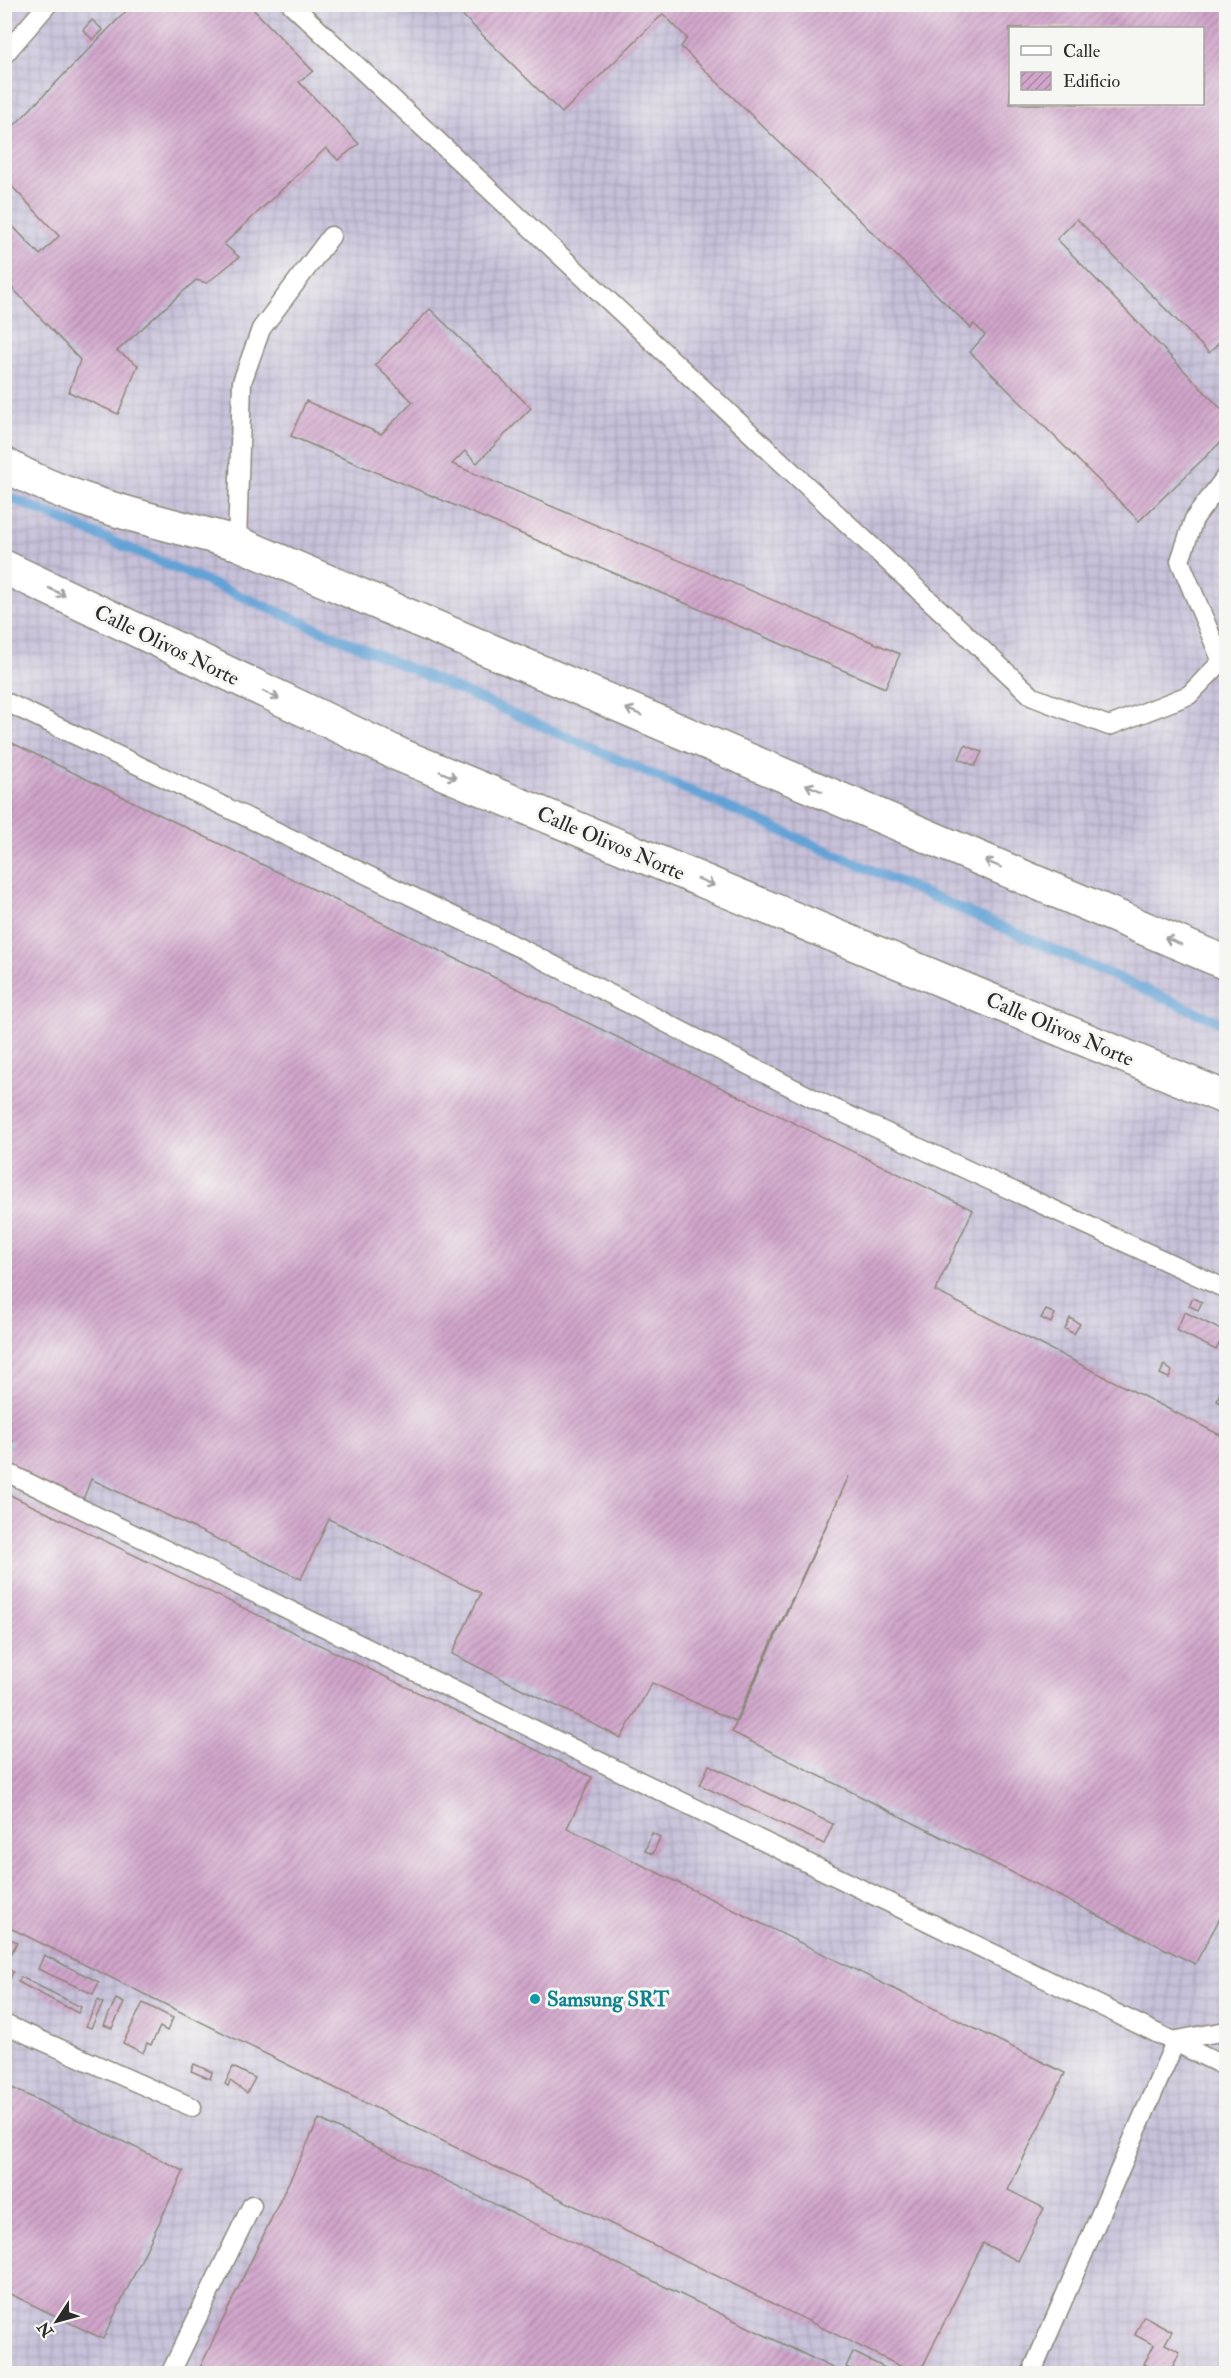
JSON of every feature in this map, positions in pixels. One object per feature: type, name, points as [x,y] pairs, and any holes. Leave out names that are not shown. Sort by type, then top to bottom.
[{"type":"main road","points":[[4,464],[28,478],[81,498],[237,543],[1227,963]]},
{"type":"main road","name":"Calle Olivos Norte","points":[[4,567],[400,755],[1227,1098]]},
{"type":"lane","points":[[4,55],[48,4]]},
{"type":"lane","points":[[291,4],[1033,697],[1109,726],[1190,695],[1224,659],[1180,561],[1194,519],[1227,476]]},
{"type":"lane","points":[[237,543],[242,382],[261,329],[331,236]]},
{"type":"lane","points":[[4,701],[524,950],[824,1104],[1227,1289]]},
{"type":"lane","points":[[4,1471],[1176,2040],[1227,2067]]},
{"type":"lane","points":[[4,2024],[192,2107]]},
{"type":"lane","points":[[1176,2040],[1227,2031]]},
{"type":"lane","points":[[1031,2373],[1176,2040]]},
{"type":"lane","points":[[170,2373],[252,2205]]},
{"type":"shaded area","points":[[5,5],[1226,5],[1226,2373],[5,2373]]},
{"type":"building","points":[[248,4],[313,71],[299,82],[359,144],[338,160],[326,148],[224,244],[239,257],[207,283],[196,280],[117,351],[138,365],[118,414],[69,392],[80,360],[4,279],[4,217],[40,255],[59,236],[4,178],[4,136],[132,5]]},
{"type":"building","points":[[457,4],[1226,4],[1226,336],[1209,353],[1077,219],[1057,239],[1226,414],[1226,437],[1139,521],[970,352],[985,335],[974,324],[971,328],[681,47],[687,38],[663,14],[562,113],[454,7]]},
{"type":"building","points":[[92,20],[103,30],[93,40],[83,30]]},
{"type":"building","points":[[430,309],[531,408],[477,463],[465,451],[452,464],[900,654],[885,688],[291,436],[306,401],[381,434],[413,402],[375,365]]},
{"type":"building","points":[[4,739],[973,1210],[935,1291],[1226,1438],[1226,1907],[1195,1964],[732,1732],[849,1476],[735,1721],[652,1683],[621,1738],[452,1654],[481,1593],[329,1519],[301,1579],[91,1479],[81,1505],[4,1463],[13,1441],[4,1437]]},
{"type":"building","points":[[965,745],[982,752],[975,766],[959,759]]},
{"type":"building","points":[[1193,1298],[1202,1302],[1198,1310],[1189,1306]]},
{"type":"building","points":[[1046,1310],[1055,1314],[1051,1323],[1041,1318]]},
{"type":"building","points":[[1185,1312],[1225,1332],[1216,1350],[1176,1330]]},
{"type":"building","points":[[1070,1318],[1080,1324],[1074,1334],[1065,1329]]},
{"type":"building","points":[[1164,1365],[1172,1371],[1169,1378],[1160,1374]]},
{"type":"building","points":[[1220,1392],[1226,1395],[1224,1404],[1217,1401]]},
{"type":"building","name":"Samsung SRT","points":[[4,1492],[592,1777],[567,1828],[1065,2073],[1008,2190],[1044,2208],[1018,2261],[983,2243],[919,2374],[916,2374],[4,1925]]},
{"type":"building","points":[[709,1765],[833,1824],[824,1844],[700,1785]]},
{"type":"building","points":[[652,1833],[660,1837],[653,1854],[645,1851]]},
{"type":"building","points":[[4,1936],[17,1942],[10,1956],[4,1953]]},
{"type":"building","points":[[44,1955],[99,1982],[93,1994],[38,1969]]},
{"type":"building","points":[[4,1968],[13,1972],[10,1979],[4,1977]]},
{"type":"building","points":[[21,1977],[81,2007],[78,2013],[18,1982]]},
{"type":"building","points":[[116,1999],[124,2003],[112,2028],[104,2025]]},
{"type":"building","points":[[98,2000],[103,2003],[91,2028],[86,2026]]},
{"type":"building","points":[[143,2003],[173,2018],[167,2031],[160,2027],[151,2045],[147,2043],[143,2053],[123,2043]]},
{"type":"building","points":[[194,2064],[212,2072],[210,2079],[191,2071]]},
{"type":"building","points":[[233,2067],[255,2078],[247,2093],[230,2081],[228,2086],[225,2084]]},
{"type":"building","points":[[4,2084],[184,2171],[103,2339],[4,2291]]},
{"type":"building","points":[[319,2119],[845,2374],[197,2374]]},
{"type":"building","points":[[1144,2316],[1172,2331],[1165,2344],[1180,2352],[1169,2374],[1162,2374],[1144,2364],[1154,2345],[1135,2335]]},
{"type":"building","points":[[853,2352],[897,2374],[860,2374],[846,2367]]},
{"type":"waterway","points":[[4,495],[402,665],[1226,1025]]},
{"type":"place","name":"Samsung SRT","points":[[535,1999]]}]
